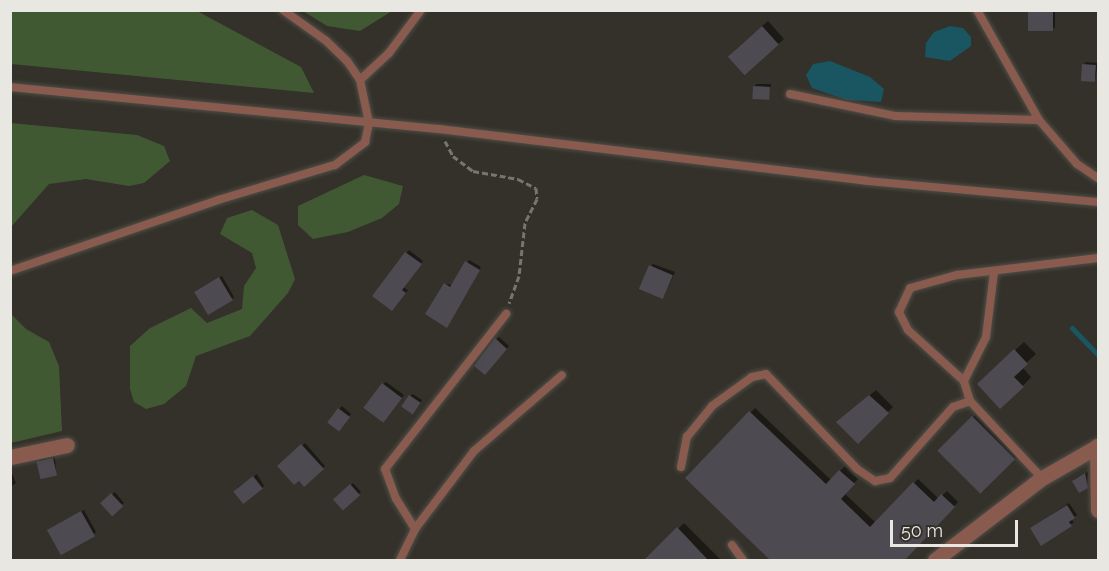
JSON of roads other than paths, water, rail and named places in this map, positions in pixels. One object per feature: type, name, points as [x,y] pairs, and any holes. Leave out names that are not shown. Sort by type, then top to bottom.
[{"type":"street","points":[[10,457],[67,445]]},
{"type":"street","points":[[935,561],[1042,478],[1098,446],[1098,510]]},
{"type":"lane","points":[[10,272],[207,203],[335,165],[365,142],[369,123],[360,80],[347,61],[325,40],[283,10]]},
{"type":"lane","points":[[360,80],[389,53],[421,10]]},
{"type":"lane","points":[[977,10],[1039,120],[1077,164],[1098,178]]},
{"type":"lane","points":[[10,87],[439,129],[867,181],[1098,202]]},
{"type":"lane","points":[[790,94],[895,116],[1039,120]]},
{"type":"lane","points":[[1042,478],[970,401],[964,381],[908,330],[899,312],[910,288],[957,275],[1098,258]]},
{"type":"lane","points":[[964,381],[986,337],[994,272]]},
{"type":"lane","points":[[415,529],[396,500],[385,469],[506,314]]},
{"type":"lane","points":[[681,466],[687,437],[712,406],[752,377],[765,374],[857,469],[875,481],[890,478],[953,407],[970,401]]},
{"type":"lane","points":[[400,561],[415,529],[474,451],[562,375]]},
{"type":"lane","points":[[732,545],[743,561]]},
{"type":"water","points":[[950,26],[963,28],[971,37],[971,46],[950,61],[925,57],[926,43],[934,32]]},
{"type":"water","points":[[830,61],[870,77],[884,89],[881,102],[847,100],[812,88],[806,75],[813,64]]},
{"type":"waterway","points":[[1072,328],[1098,355]]}]
